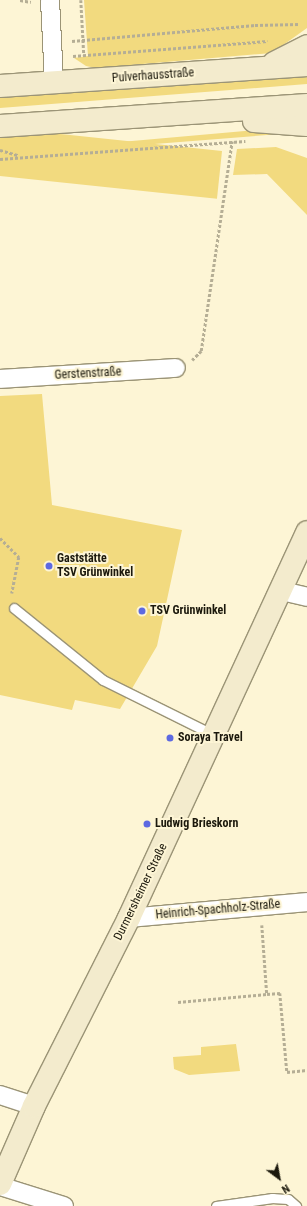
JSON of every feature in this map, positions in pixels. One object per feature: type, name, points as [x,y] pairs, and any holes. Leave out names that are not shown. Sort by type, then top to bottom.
[{"type":"main road","points":[[261,69],[307,46]]},
{"type":"main road","name":"Pulverhausstraße","points":[[0,86],[53,72],[261,69],[307,65]]},
{"type":"main road","points":[[0,126],[307,105]]},
{"type":"main road","points":[[155,116],[307,125]]},
{"type":"main road","name":"Durmersheimer Straße","points":[[0,1185],[34,1106],[129,918],[282,592],[307,532]]},
{"type":"street","points":[[43,1],[52,44],[53,72]]},
{"type":"street","name":"Gerstenstraße","points":[[0,379],[176,368]]},
{"type":"street","points":[[282,592],[307,597]]},
{"type":"street","name":"Heinrich-Spachholz-Straße","points":[[129,918],[307,902]]},
{"type":"street","points":[[0,1095],[34,1106]]},
{"type":"street","points":[[0,1185],[64,1206]]},
{"type":"lane","points":[[14,608],[103,680],[214,735]]},
{"type":"lane","points":[[216,1206],[272,1198],[288,1200],[296,1206]]},
{"type":"path","points":[[20,0],[43,1]]},
{"type":"path","points":[[81,0],[84,55]]},
{"type":"path","points":[[52,44],[256,25],[305,24]]},
{"type":"path","points":[[53,72],[84,55],[275,41]]},
{"type":"path","points":[[0,159],[19,156],[232,141],[201,354],[176,368]]},
{"type":"path","points":[[0,150],[19,156]]},
{"type":"path","points":[[0,538],[19,557],[12,592],[14,608]]},
{"type":"path","points":[[260,906],[267,994]]},
{"type":"path","points":[[178,1002],[280,993],[287,1072],[307,1070]]},
{"type":"shaded area","points":[[84,0],[307,0],[307,28],[272,53],[96,68],[86,66],[74,58],[88,56]]},
{"type":"shaded area","points":[[307,77],[307,84],[0,108],[0,98]]},
{"type":"shaded area","points":[[291,127],[305,132],[53,152],[53,148]]},
{"type":"shaded area","points":[[1,128],[222,151],[217,199],[0,176]]},
{"type":"shaded area","points":[[276,147],[307,158],[307,215],[267,174],[233,175],[237,149]]},
{"type":"shaded area","points":[[42,394],[52,505],[182,530],[157,646],[120,709],[75,700],[72,710],[0,695],[0,396]]},
{"type":"shaded area","points":[[236,1044],[240,1071],[189,1075],[174,1069],[173,1057],[201,1055],[201,1047]]},
{"type":"place","name":"Gaststätte TSV Grünwinkel","points":[[49,566]]},
{"type":"place","name":"TSV Grünwinkel","points":[[142,611]]},
{"type":"place","name":"Soraya Travel","points":[[170,738]]},
{"type":"place","name":"Ludwig Brieskorn","points":[[147,824]]}]
